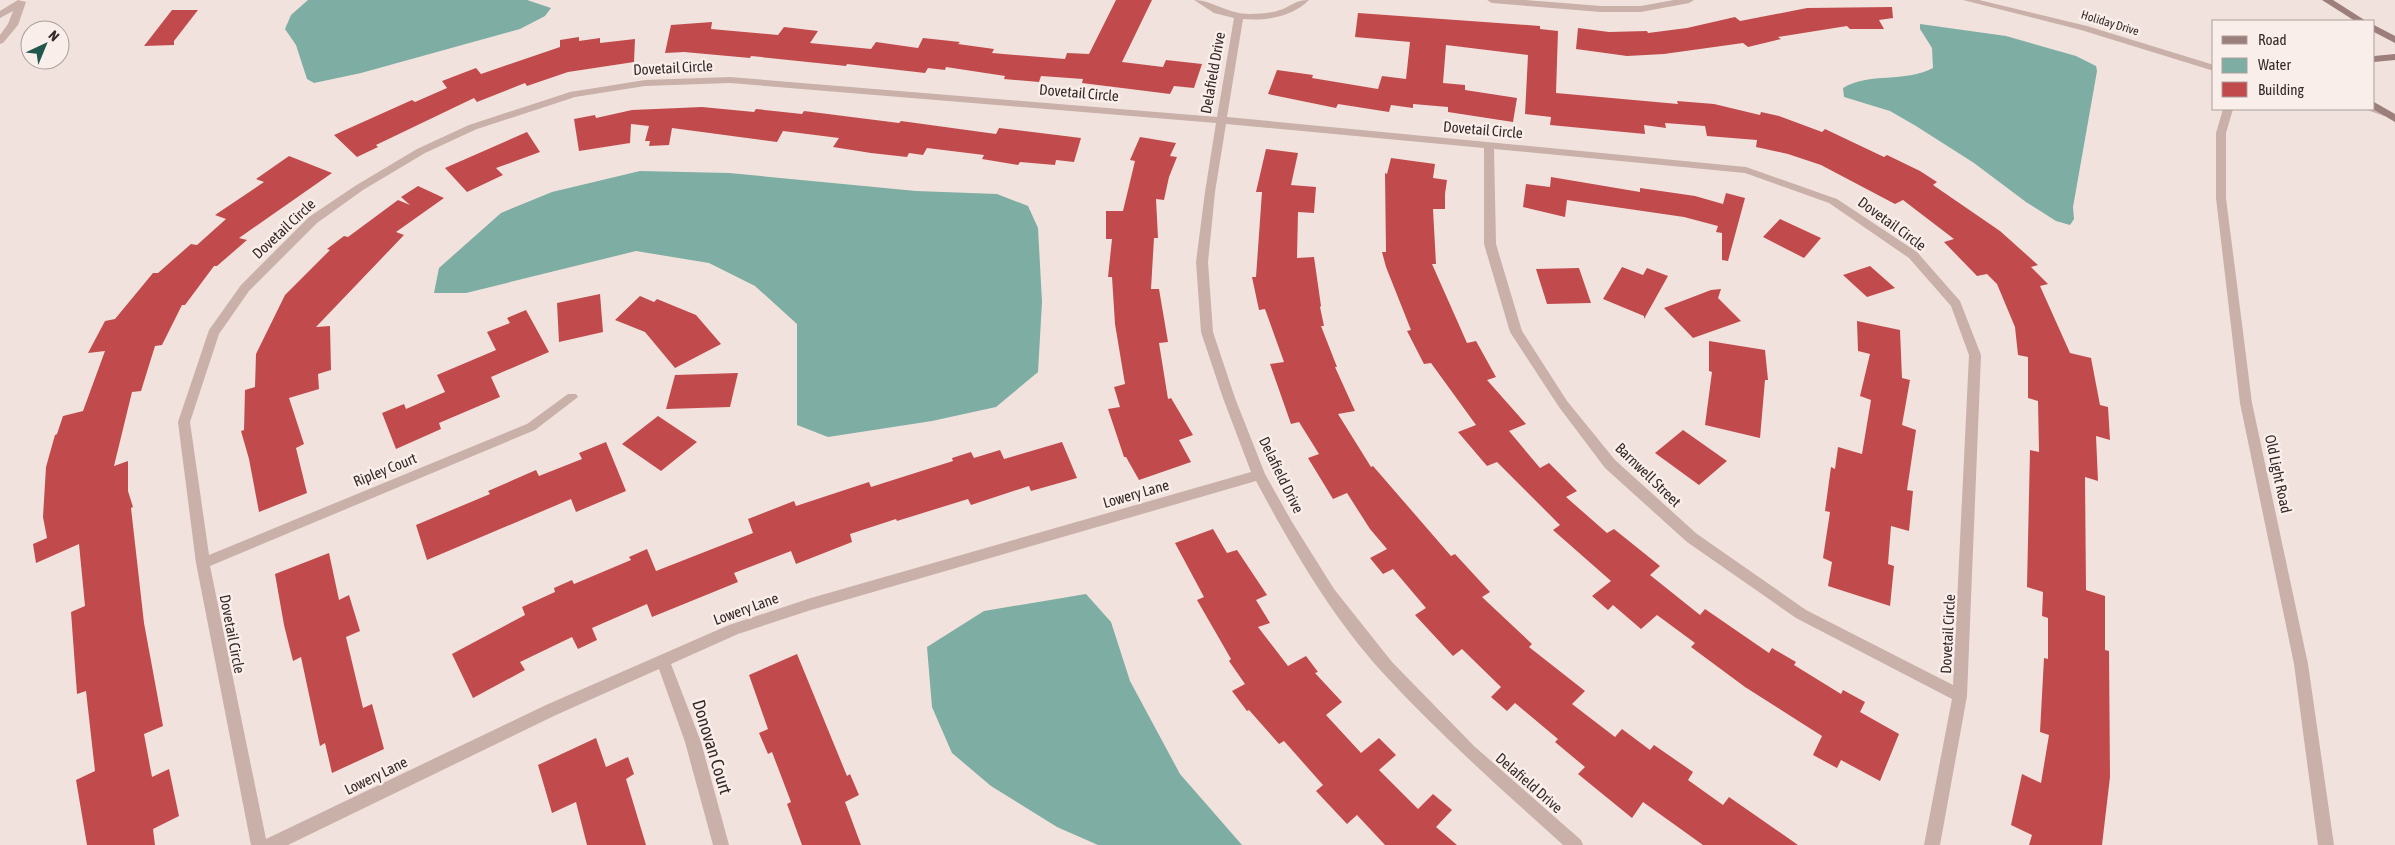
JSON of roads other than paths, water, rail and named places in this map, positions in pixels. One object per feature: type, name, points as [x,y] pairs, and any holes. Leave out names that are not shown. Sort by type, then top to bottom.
[{"type":"main road","points":[[2328,1],[2349,20]]},
{"type":"main road","points":[[2328,1],[2359,20]]},
{"type":"main road","points":[[2375,29],[2395,40]]},
{"type":"main road","points":[[2375,59],[2395,57]]},
{"type":"main road","points":[[2375,106],[2395,118]]},
{"type":"street","points":[[1199,0],[1219,12],[1239,16],[1264,16],[1284,12],[1304,0]]},
{"type":"street","points":[[1492,0],[1601,9],[1641,9],[1689,0]]},
{"type":"street","name":"Holiday Drive","points":[[1968,0],[2084,28],[2212,67]]},
{"type":"street","points":[[0,15],[21,2]]},
{"type":"street","points":[[0,41],[13,25],[21,2]]},
{"type":"street","name":"Delafield Drive","points":[[1239,16],[1210,192],[1202,262],[1207,332],[1229,398],[1259,475],[1287,526],[1329,593],[1387,668],[1469,751],[1575,845]]},
{"type":"street","name":"Dovetail Circle","points":[[259,845],[203,563],[184,422],[213,332],[244,288],[312,220],[359,188],[421,151],[473,127],[573,94],[645,82],[730,80],[1221,120],[1746,170],[1833,201],[1913,255],[1956,304],[1976,355],[1960,696],[1932,845]]},
{"type":"street","name":"Old Light Road","points":[[2228,110],[2221,133],[2221,198],[2246,403],[2301,664],[2326,845]]},
{"type":"street","points":[[2374,110],[2384,113]]},
{"type":"street","name":"Barnwell Street","points":[[1489,146],[1490,244],[1516,332],[1563,404],[1610,464],[1692,538],[1801,614],[1960,696]]},
{"type":"street","name":"Ripley Court","points":[[203,563],[531,427],[572,397]]},
{"type":"street","name":"Lowery Lane","points":[[271,845],[551,710],[734,629],[811,604],[1259,475]]},
{"type":"street","name":"Donovan Court","points":[[663,661],[693,742],[721,845]]},
{"type":"water","points":[[308,0],[527,0],[551,8],[545,16],[520,29],[361,73],[314,83],[307,79],[296,45],[285,29],[291,15]]},
{"type":"water","points":[[1920,24],[2006,36],[2076,56],[2096,66],[2097,71],[2073,207],[2074,219],[2070,225],[2056,221],[2026,202],[1974,163],[1890,111],[1844,97],[1843,88],[1853,83],[1922,73],[1933,68],[1932,48],[1920,29]]},
{"type":"water","points":[[640,171],[729,173],[916,191],[997,194],[1028,206],[1038,228],[1042,302],[1038,372],[996,407],[932,421],[828,437],[797,425],[797,324],[755,286],[709,263],[636,251],[466,293],[434,293],[439,268],[501,213],[552,192]]},
{"type":"water","points":[[1086,594],[1111,622],[1130,681],[1180,774],[1242,845],[1098,845],[1057,827],[991,786],[952,753],[932,707],[927,647],[984,611]]}]
